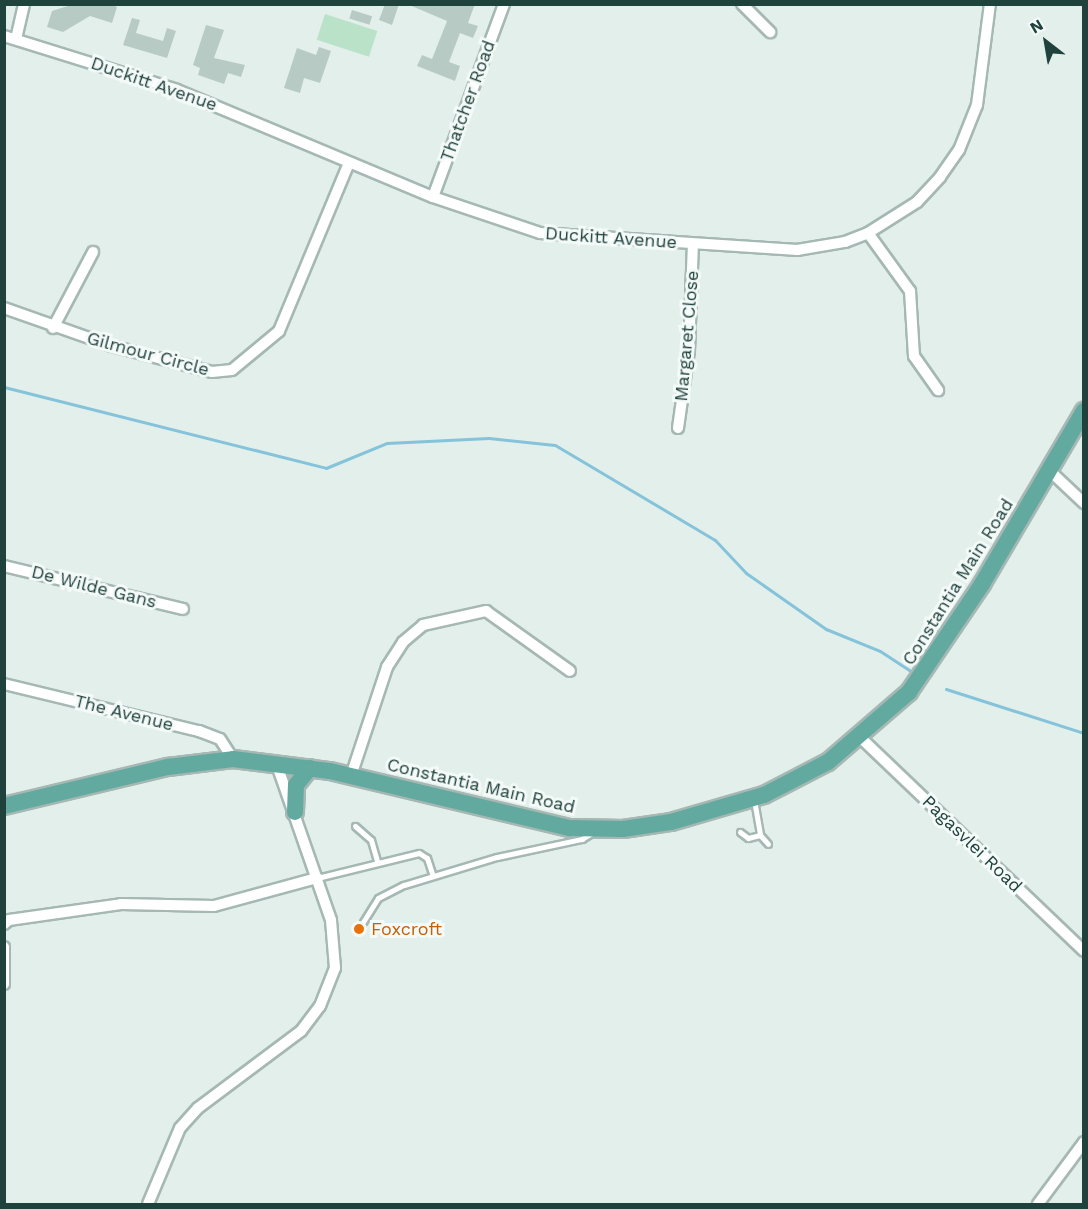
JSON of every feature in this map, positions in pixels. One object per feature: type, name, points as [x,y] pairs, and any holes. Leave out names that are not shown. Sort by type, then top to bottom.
[{"type":"main road","name":"Constantia Main Road","points":[[4,806],[168,767],[233,759],[276,762],[310,768],[351,776],[515,818],[596,829],[671,822],[754,798],[828,762],[861,738],[930,665],[1050,471],[1083,411]]},
{"type":"main road","points":[[295,812],[296,785],[310,768]]},
{"type":"street","points":[[10,38],[24,4]]},
{"type":"street","name":"Thatcher Road","points":[[433,197],[504,4]]},
{"type":"street","points":[[742,4],[770,32]]},
{"type":"street","name":"Duckitt Avenue","points":[[10,38],[177,90],[433,197],[552,236],[796,250],[845,242],[868,232],[917,201],[959,150],[977,105],[990,4]]},
{"type":"street","name":"Gilmour Circle","points":[[4,308],[53,328],[212,372],[238,367],[279,331],[350,163]]},
{"type":"street","points":[[868,232],[910,291],[914,356],[938,390]]},
{"type":"street","name":"Margaret Close","points":[[678,428],[689,351],[693,244]]},
{"type":"street","points":[[53,328],[93,252]]},
{"type":"street","points":[[1050,471],[1083,503]]},
{"type":"street","name":"De Wilde Gans","points":[[4,566],[183,609]]},
{"type":"street","points":[[351,776],[387,667],[403,642],[423,625],[486,611],[570,671]]},
{"type":"street","name":"The Avenue","points":[[4,684],[198,731],[220,739],[233,759]]},
{"type":"street","name":"Pagasvlei Road","points":[[861,738],[1083,951]]},
{"type":"street","points":[[148,1204],[173,1141],[189,1116],[282,1048],[320,1006],[335,968],[335,949],[317,878],[276,762]]},
{"type":"street","points":[[7,922],[122,904],[214,906],[317,878]]},
{"type":"street","points":[[4,947],[4,984]]},
{"type":"street","points":[[1038,1204],[1083,1142]]},
{"type":"lane","points":[[754,798],[760,835],[768,844]]},
{"type":"lane","points":[[355,826],[371,840],[377,861]]},
{"type":"lane","points":[[363,922],[378,898],[433,876],[552,845],[582,840],[596,829]]},
{"type":"lane","points":[[740,832],[748,838],[760,835]]},
{"type":"lane","points":[[317,878],[377,861],[419,853],[427,858],[433,876]]},
{"type":"green space","points":[[325,14],[377,31],[369,57],[317,40]]},
{"type":"building","points":[[74,4],[110,4],[117,7],[112,23],[90,16],[63,32],[47,27],[52,11]]},
{"type":"building","points":[[385,4],[399,4],[392,25],[379,20]]},
{"type":"building","points":[[407,4],[475,4],[468,23],[478,26],[473,38],[460,33],[449,62],[460,66],[455,81],[417,66],[422,55],[432,59],[447,21]]},
{"type":"building","points":[[352,10],[372,16],[369,25],[349,19]]},
{"type":"building","points":[[132,18],[140,20],[136,33],[163,41],[167,28],[176,31],[167,58],[123,45]]},
{"type":"building","points":[[206,25],[224,30],[214,58],[245,65],[241,77],[228,73],[224,84],[198,75],[200,68],[193,65]]},
{"type":"building","points":[[319,47],[331,51],[320,83],[304,78],[300,93],[284,88],[297,48],[316,55]]},
{"type":"waterway","points":[[4,387],[326,468],[387,443],[489,438],[555,445],[715,540],[746,573],[826,629],[880,651],[911,671]]},
{"type":"waterway","points":[[946,689],[1084,733]]},
{"type":"place","name":"Foxcroft","points":[[359,929]]}]
